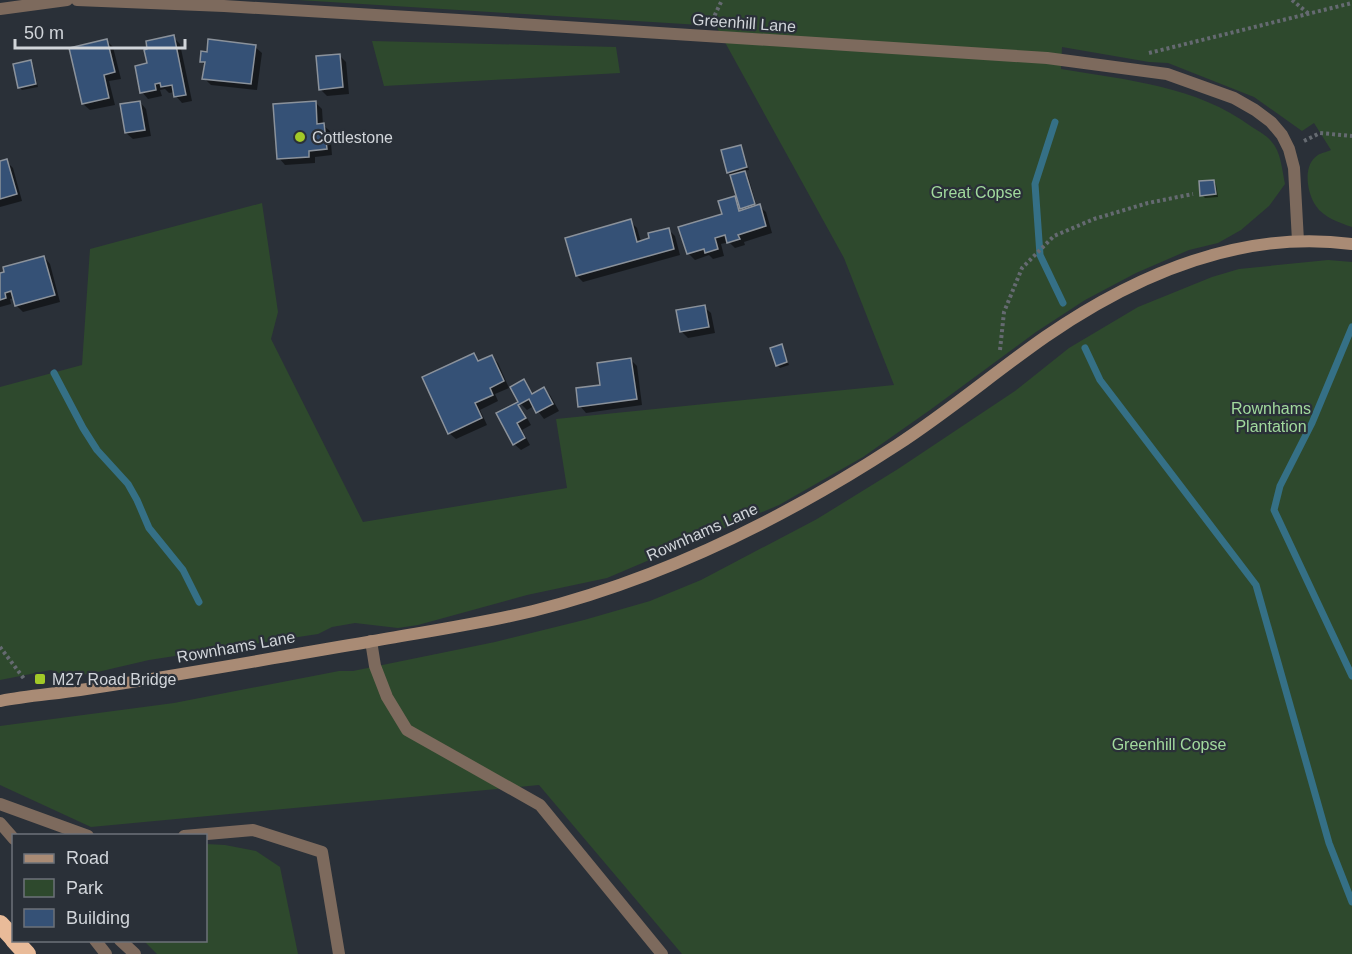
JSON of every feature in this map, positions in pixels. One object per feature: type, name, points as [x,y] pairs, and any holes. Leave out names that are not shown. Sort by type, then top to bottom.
[{"type":"highway","points":[[0,924],[12,938]]},
{"type":"highway","points":[[16,942],[27,954]]},
{"type":"street","points":[[0,9],[67,0]]},
{"type":"street","name":"Greenhill Lane","points":[[77,0],[459,20],[1047,58],[1167,74],[1233,98],[1271,122],[1282,135],[1294,168],[1298,241]]},
{"type":"street","name":"Rownhams Lane","points":[[0,700],[77,690],[430,632],[535,610],[645,575],[729,540],[789,511],[845,479],[902,442],[1076,316],[1141,280],[1174,267],[1248,246],[1298,241],[1352,244]]},
{"type":"street","points":[[371,641],[375,666],[387,697],[407,730],[540,805],[662,954]]},
{"type":"street","points":[[0,804],[82,834]]},
{"type":"street","points":[[0,823],[12,837]]},
{"type":"street","points":[[207,834],[253,830],[322,852],[339,954]]},
{"type":"street","points":[[122,942],[135,954]]},
{"type":"path","points":[[1292,0],[1309,14]]},
{"type":"path","points":[[1148,54],[1352,3]]},
{"type":"path","points":[[1289,149],[1320,133],[1352,136]]},
{"type":"path","points":[[998,371],[1004,312],[1022,268],[1054,236],[1094,219],[1148,203],[1193,194]]},
{"type":"path","points":[[0,647],[26,682],[25,696]]},
{"type":"green space","name":"Great Copse","points":[[298,0],[1352,0],[1352,227],[1323,213],[1316,206],[1310,194],[1308,172],[1310,165],[1318,155],[1331,150],[1314,123],[1302,131],[1254,97],[1168,63],[1149,62],[1062,47],[1061,69],[1161,87],[1208,102],[1231,113],[1264,135],[1274,145],[1281,161],[1285,184],[1269,206],[1241,230],[1218,243],[1189,250],[1136,273],[1085,300],[1036,332],[863,457],[779,505],[607,578],[527,595],[418,625],[398,628],[355,623],[332,627],[318,634],[149,660],[89,674],[66,676],[51,670],[0,680],[0,387],[82,365],[90,249],[262,203],[278,312],[271,339],[363,522],[567,488],[556,419],[894,385],[844,258],[716,26]]},
{"type":"green space","points":[[372,41],[616,47],[620,73],[384,86]]},
{"type":"green space","name":"Greenhill Copse","points":[[1328,260],[1352,262],[1352,954],[682,954],[539,785],[91,827],[0,785],[0,726],[174,703],[339,671],[353,671],[495,642],[650,601],[701,580],[817,519],[898,469],[1015,391],[1069,348],[1138,307],[1212,277],[1239,269]]},
{"type":"green space","points":[[207,844],[256,851],[280,867],[298,954],[157,954],[145,942],[207,942]]},
{"type":"building","points":[[174,35],[186,95],[174,97],[172,85],[161,87],[160,83],[155,84],[156,90],[140,93],[135,66],[147,63],[144,50],[147,49],[146,41]]},
{"type":"building","points":[[107,39],[115,72],[104,75],[109,98],[82,104],[69,48]]},
{"type":"building","points":[[208,39],[256,45],[251,84],[202,79],[205,62],[200,62],[201,51],[207,52]]},
{"type":"building","points":[[340,54],[343,87],[319,90],[316,56]]},
{"type":"building","points":[[31,60],[36,84],[18,88],[13,64]]},
{"type":"building","points":[[140,101],[145,130],[125,133],[120,104]]},
{"type":"building","name":"Cottlestone","points":[[316,101],[317,124],[324,123],[327,149],[309,151],[309,157],[277,159],[273,104]]},
{"type":"building","points":[[741,145],[747,167],[727,173],[721,150]]},
{"type":"building","points":[[7,159],[17,194],[0,199],[0,161]]},
{"type":"building","points":[[745,171],[755,204],[740,209],[730,175]]},
{"type":"building","points":[[1214,180],[1216,194],[1200,196],[1199,181]]},
{"type":"building","points":[[735,196],[739,211],[760,204],[766,226],[738,235],[740,239],[727,243],[725,235],[715,238],[718,249],[705,253],[704,249],[687,254],[678,227],[722,214],[718,201]]},
{"type":"building","points":[[631,219],[637,242],[649,238],[648,233],[669,228],[674,249],[576,276],[565,238]]},
{"type":"building","points":[[44,256],[55,295],[15,306],[11,291],[5,293],[6,298],[0,300],[0,273],[4,272],[3,267]]},
{"type":"building","points":[[705,305],[709,327],[680,332],[676,310]]},
{"type":"building","points":[[782,344],[787,362],[776,366],[770,348]]},
{"type":"building","points":[[474,353],[478,361],[492,355],[504,381],[490,388],[493,395],[475,403],[482,418],[448,434],[422,377]]},
{"type":"building","points":[[631,358],[637,399],[578,407],[576,388],[600,385],[597,363]]},
{"type":"building","points":[[524,379],[532,394],[544,387],[553,404],[536,413],[529,399],[518,405],[526,418],[517,423],[525,438],[513,445],[496,413],[518,402],[510,387]]},
{"type":"waterway","points":[[1055,122],[1035,184],[1040,255],[1063,303]]},
{"type":"waterway","points":[[1352,327],[1312,423],[1280,486],[1274,510],[1352,676]]},
{"type":"waterway","points":[[1085,348],[1100,380],[1256,585],[1329,843],[1352,902]]},
{"type":"waterway","points":[[54,373],[83,428],[97,450],[128,484],[149,528],[183,570],[199,602]]},
{"type":"place","name":"Cottlestone","points":[[300,137]]},
{"type":"place","name":"M27 Road Bridge","points":[[40,679]]},
{"type":"park label","name":"Rownhams Plantation","points":[[1271,417]]}]
